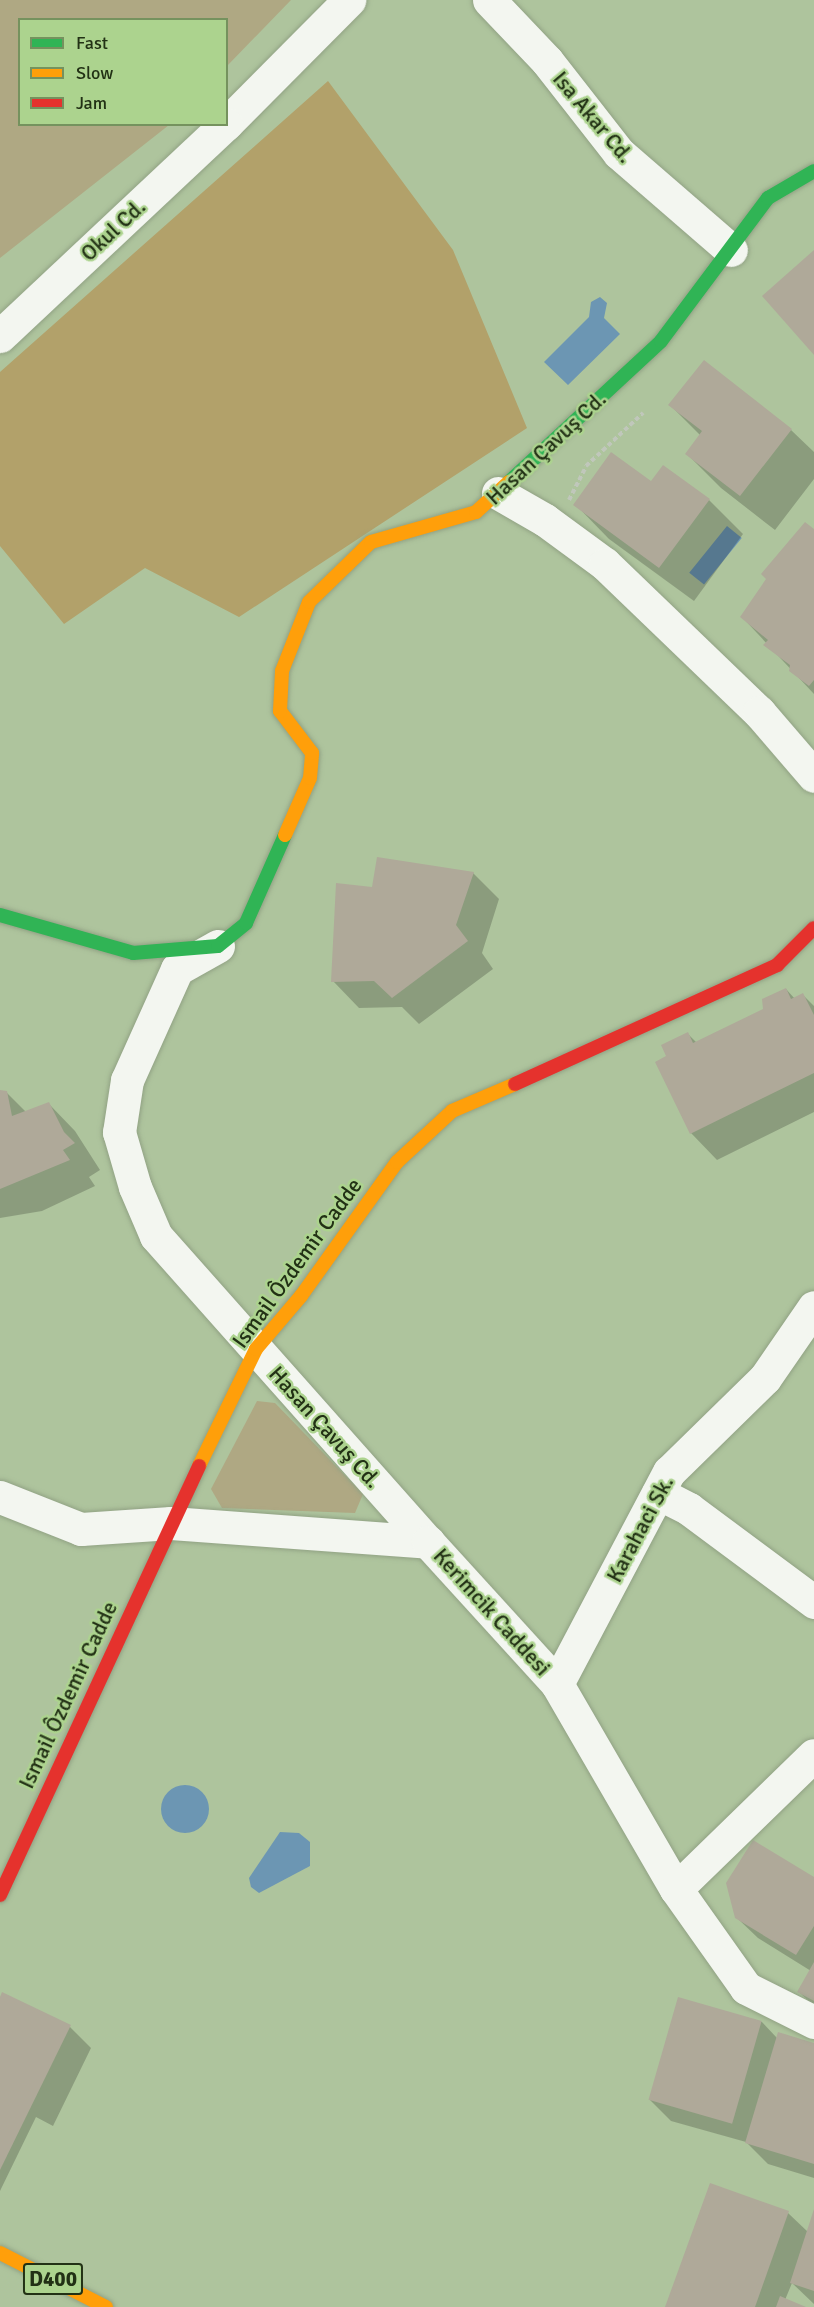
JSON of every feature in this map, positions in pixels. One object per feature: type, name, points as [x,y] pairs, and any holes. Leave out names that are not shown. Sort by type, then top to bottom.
[{"type":"main road","name":"Hasan Çavuş Cd.","points":[[218,946],[246,922],[310,778],[312,753],[280,711],[282,671],[309,602],[371,542],[476,512],[661,341],[768,198],[814,171]]},
{"type":"main road","points":[[0,915],[133,953],[218,946]]},
{"type":"main road","name":"Ismail Ôzdemir Cadde","points":[[0,1895],[171,1523],[256,1349],[301,1296],[397,1162],[452,1111],[582,1056],[777,965],[812,934]]},
{"type":"main road","name":"D400","points":[[0,2253],[106,2307]]},
{"type":"street","name":"Okul Cd.","points":[[228,122],[349,0]]},
{"type":"street","name":"Isa Akar Cd.","points":[[489,0],[547,61],[619,153],[731,250]]},
{"type":"street","name":"Okul Cd.","points":[[0,336],[224,126]]},
{"type":"street","points":[[498,493],[533,513],[605,564],[672,625],[759,712],[814,776]]},
{"type":"street","name":"Hasan Çavuş Cd.","points":[[218,946],[177,969],[127,1080],[120,1132],[135,1187],[156,1236],[428,1542]]},
{"type":"street","name":"Karahaci Sk.","points":[[557,1684],[669,1472],[765,1378],[814,1307]]},
{"type":"street","points":[[658,1492],[689,1509],[814,1602]]},
{"type":"street","name":"Kerimcik Caddesi","points":[[0,1497],[81,1529],[171,1523],[428,1542],[557,1684],[676,1889],[746,1988],[814,2022]]},
{"type":"street","points":[[676,1889],[814,1755]]},
{"type":"path","points":[[533,513],[565,509],[586,465],[643,412]]},
{"type":"shaded area","points":[[0,0],[291,0],[228,65],[228,18],[18,18],[18,126],[168,126],[0,258]]},
{"type":"shaded area","points":[[328,81],[453,250],[527,428],[239,617],[145,568],[64,624],[0,546],[0,372]]},
{"type":"shaded area","points":[[257,1401],[275,1403],[363,1494],[355,1513],[222,1508],[211,1489]]},
{"type":"water","points":[[600,297],[607,303],[604,318],[620,334],[568,385],[544,362],[589,317],[591,302]]},
{"type":"water","points":[[727,526],[742,538],[704,585],[689,573]]},
{"type":"water","points":[[180,1785],[190,1785],[205,1795],[209,1809],[208,1818],[199,1829],[190,1833],[180,1833],[165,1823],[161,1814],[161,1804],[171,1789]]},
{"type":"water","points":[[280,1832],[299,1833],[310,1842],[310,1866],[259,1893],[251,1887],[249,1878]]},
{"type":"building","points":[[814,250],[814,355],[762,296]]},
{"type":"building","points":[[704,360],[792,429],[740,496],[685,454],[702,431],[668,405]]},
{"type":"building","points":[[611,452],[651,481],[663,465],[710,499],[659,568],[573,505]]},
{"type":"building","points":[[805,522],[814,529],[814,680],[809,686],[789,671],[790,665],[763,645],[768,640],[740,617],[766,579],[761,574]]},
{"type":"building","points":[[377,857],[474,872],[456,925],[468,941],[392,998],[374,981],[331,982],[336,883],[372,887]]},
{"type":"building","points":[[786,988],[791,999],[803,993],[814,1015],[814,1073],[690,1134],[655,1062],[666,1056],[661,1045],[688,1032],[693,1043],[763,1009],[762,999]]},
{"type":"building","points":[[0,1090],[7,1091],[12,1116],[49,1102],[64,1132],[75,1143],[63,1150],[70,1160],[0,1189]]},
{"type":"building","points":[[753,1840],[814,1877],[814,1926],[796,1955],[735,1918],[726,1883]]},
{"type":"building","points":[[814,1962],[814,2001],[797,1992]]},
{"type":"building","points":[[2,1992],[71,2025],[0,2170],[0,1997]]},
{"type":"building","points":[[678,1997],[762,2021],[732,2124],[649,2100]]},
{"type":"building","points":[[778,2032],[814,2043],[814,2164],[745,2143]]},
{"type":"building","points":[[710,2183],[789,2211],[755,2307],[665,2307]]},
{"type":"building","points":[[814,2209],[814,2291],[790,2283]]},
{"type":"building","points":[[780,2296],[806,2307],[776,2307]]},
{"type":"traffic: fast","points":[[509,482],[661,341],[768,198],[814,171]]},
{"type":"traffic: fast","points":[[0,915],[133,953],[218,946],[246,923],[285,835]]},
{"type":"traffic: slow","points":[[285,835],[310,778],[312,753],[280,711],[282,671],[309,602],[371,542],[476,512],[509,482]]},
{"type":"traffic: slow","points":[[199,1466],[256,1349],[301,1296],[397,1162],[452,1111],[515,1084]]},
{"type":"traffic: slow","points":[[0,2253],[106,2307]]},
{"type":"traffic: jam","points":[[515,1084],[777,965],[814,928]]},
{"type":"traffic: jam","points":[[0,1895],[199,1466]]}]
